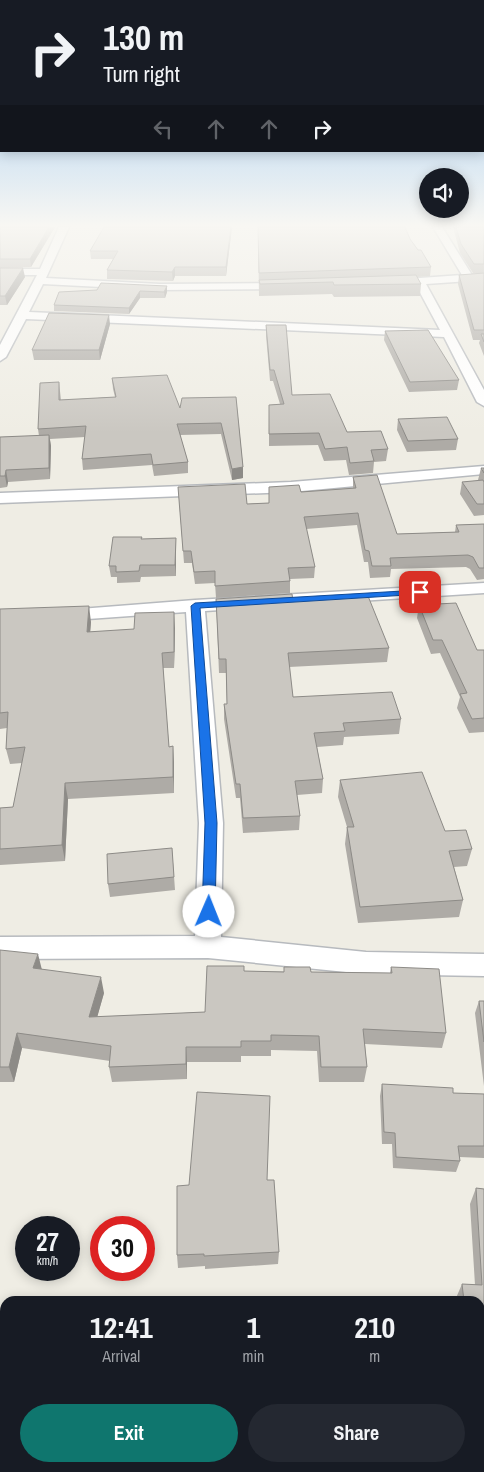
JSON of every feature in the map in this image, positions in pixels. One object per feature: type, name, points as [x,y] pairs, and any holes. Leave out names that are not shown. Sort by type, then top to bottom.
[{"type":"street","points":[[0,357],[32,296]]},
{"type":"street","points":[[427,296],[448,334],[480,384],[484,402]]},
{"type":"street","points":[[22,314],[448,334]]},
{"type":"street","points":[[0,498],[291,486],[484,470]]},
{"type":"street","points":[[39,616],[484,588]]},
{"type":"street","points":[[195,606],[211,823],[208,947]]},
{"type":"street","points":[[0,948],[208,947],[366,963],[484,965]]},
{"type":"building","points":[[58,296],[137,296],[129,308],[54,305]]},
{"type":"building","points":[[465,296],[484,296],[484,330],[474,330]]},
{"type":"building","points":[[49,313],[109,315],[99,350],[32,350]]},
{"type":"building","points":[[266,325],[286,325],[292,395],[330,394],[347,432],[381,431],[388,449],[371,450],[374,461],[350,463],[347,447],[325,449],[319,433],[269,434],[269,405],[284,404],[274,370],[270,370]]},
{"type":"building","points":[[428,330],[459,380],[410,382],[385,331]]},
{"type":"building","points":[[167,375],[180,408],[182,398],[236,397],[243,467],[232,469],[221,423],[177,424],[188,462],[153,465],[151,454],[82,459],[86,426],[38,429],[40,383],[59,382],[59,400],[116,397],[112,378]]},
{"type":"building","points":[[447,417],[458,439],[408,441],[398,419]]},
{"type":"building","points":[[49,435],[49,468],[6,470],[5,476],[0,476],[0,437]]},
{"type":"building","points":[[377,475],[397,534],[459,532],[456,525],[484,524],[484,568],[479,568],[473,557],[468,555],[390,558],[391,566],[372,566],[369,551],[365,550],[358,513],[304,517],[315,567],[288,568],[290,581],[215,586],[215,571],[194,572],[191,551],[183,551],[178,487],[245,484],[247,504],[269,503],[269,487],[299,485],[301,492],[356,488],[353,477]]},
{"type":"building","points":[[483,480],[484,504],[477,504],[462,482]]},
{"type":"building","points":[[113,537],[142,537],[141,539],[176,538],[175,565],[140,565],[139,571],[116,572],[116,566],[109,566]]},
{"type":"building","points":[[292,594],[293,601],[368,596],[389,648],[288,653],[293,697],[392,692],[401,719],[343,723],[345,731],[314,733],[323,779],[295,781],[300,816],[243,818],[240,784],[236,784],[224,704],[227,704],[226,659],[219,659],[216,599]]},
{"type":"building","points":[[456,603],[477,650],[484,650],[484,718],[472,719],[460,694],[467,693],[442,640],[433,640],[419,605]]},
{"type":"building","points":[[89,606],[87,632],[134,629],[135,613],[174,612],[174,652],[162,653],[169,747],[173,746],[173,777],[65,783],[62,845],[0,849],[0,808],[13,807],[25,747],[6,749],[8,712],[0,713],[0,609]]},
{"type":"building","points":[[422,772],[445,831],[466,830],[472,849],[449,851],[463,900],[360,907],[347,827],[354,827],[340,780]]},
{"type":"building","points":[[172,848],[174,877],[108,884],[107,854]]},
{"type":"building","points":[[0,950],[38,954],[33,968],[101,977],[89,1017],[205,1012],[207,966],[244,966],[244,971],[284,972],[284,967],[310,967],[311,972],[392,973],[391,967],[439,969],[446,1033],[363,1029],[367,1067],[321,1067],[319,1036],[271,1035],[271,1041],[241,1041],[241,1047],[186,1047],[186,1064],[109,1067],[111,1046],[17,1033],[9,1067],[0,1067]]},
{"type":"building","points":[[479,1001],[484,1001],[484,1042]]},
{"type":"building","points":[[382,1084],[453,1088],[453,1093],[484,1094],[484,1146],[458,1146],[460,1161],[396,1157],[395,1133],[384,1132]]},
{"type":"building","points":[[197,1092],[270,1096],[267,1180],[274,1180],[279,1252],[204,1256],[204,1254],[177,1255],[177,1186],[189,1185]]},
{"type":"building","points":[[476,1188],[484,1189],[484,1296],[463,1296],[462,1284],[482,1285]]},
{"type":"route","points":[[209,912],[211,823],[195,606],[420,592]]}]
